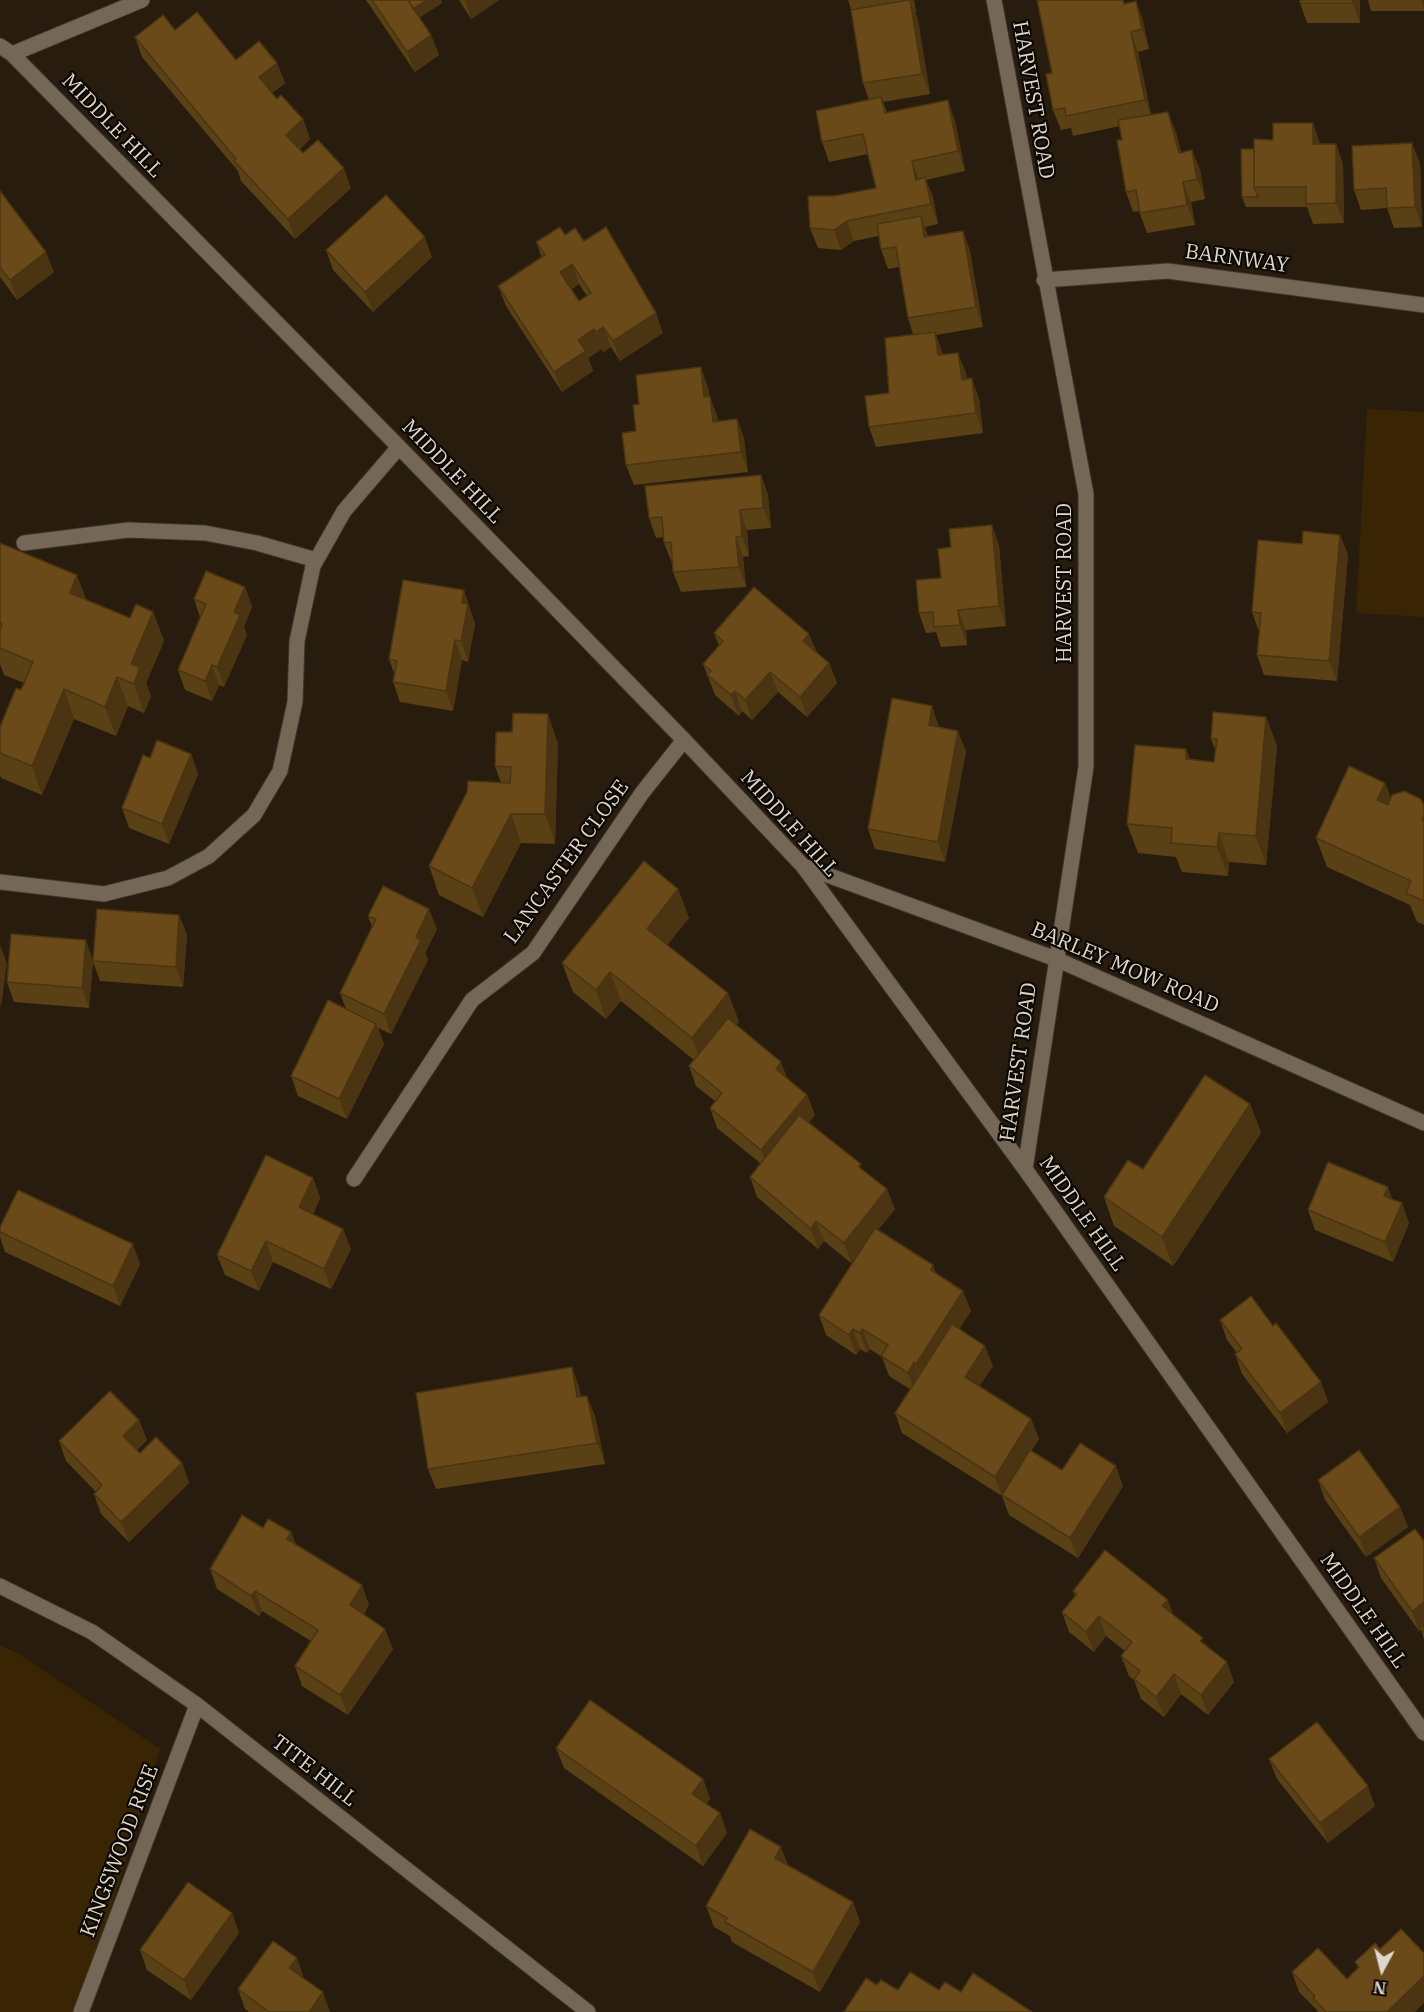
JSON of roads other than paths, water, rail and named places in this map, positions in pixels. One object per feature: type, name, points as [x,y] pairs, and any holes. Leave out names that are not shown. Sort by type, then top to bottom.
[{"type":"street","points":[[6,50],[142,0]]},
{"type":"street","name":"HARVEST ROAD","points":[[994,0],[1044,280],[1086,494],[1086,767],[1025,1169]]},
{"type":"street","name":"MIDDLE HILL","points":[[6,50],[399,447],[803,866],[1025,1169],[1424,1733]]},
{"type":"street","name":"BARNWAY","points":[[1044,280],[1168,271],[1424,305]]},
{"type":"street","points":[[0,882],[104,894],[168,878],[209,856],[254,815],[280,771],[295,702],[297,641],[316,560],[344,512],[399,447]]},
{"type":"street","points":[[24,543],[128,530],[205,533],[257,543],[316,560]]},
{"type":"street","name":"LANCASTER CLOSE","points":[[354,1179],[472,1000],[533,953],[642,793],[684,740]]},
{"type":"street","name":"BARLEY MOW ROAD","points":[[803,866],[1056,959],[1424,1123]]},
{"type":"street","name":"TITE HILL","points":[[0,1586],[92,1632],[197,1705],[588,2012]]},
{"type":"street","name":"KINGSWOOD RISE","points":[[81,2012],[197,1705]]}]
